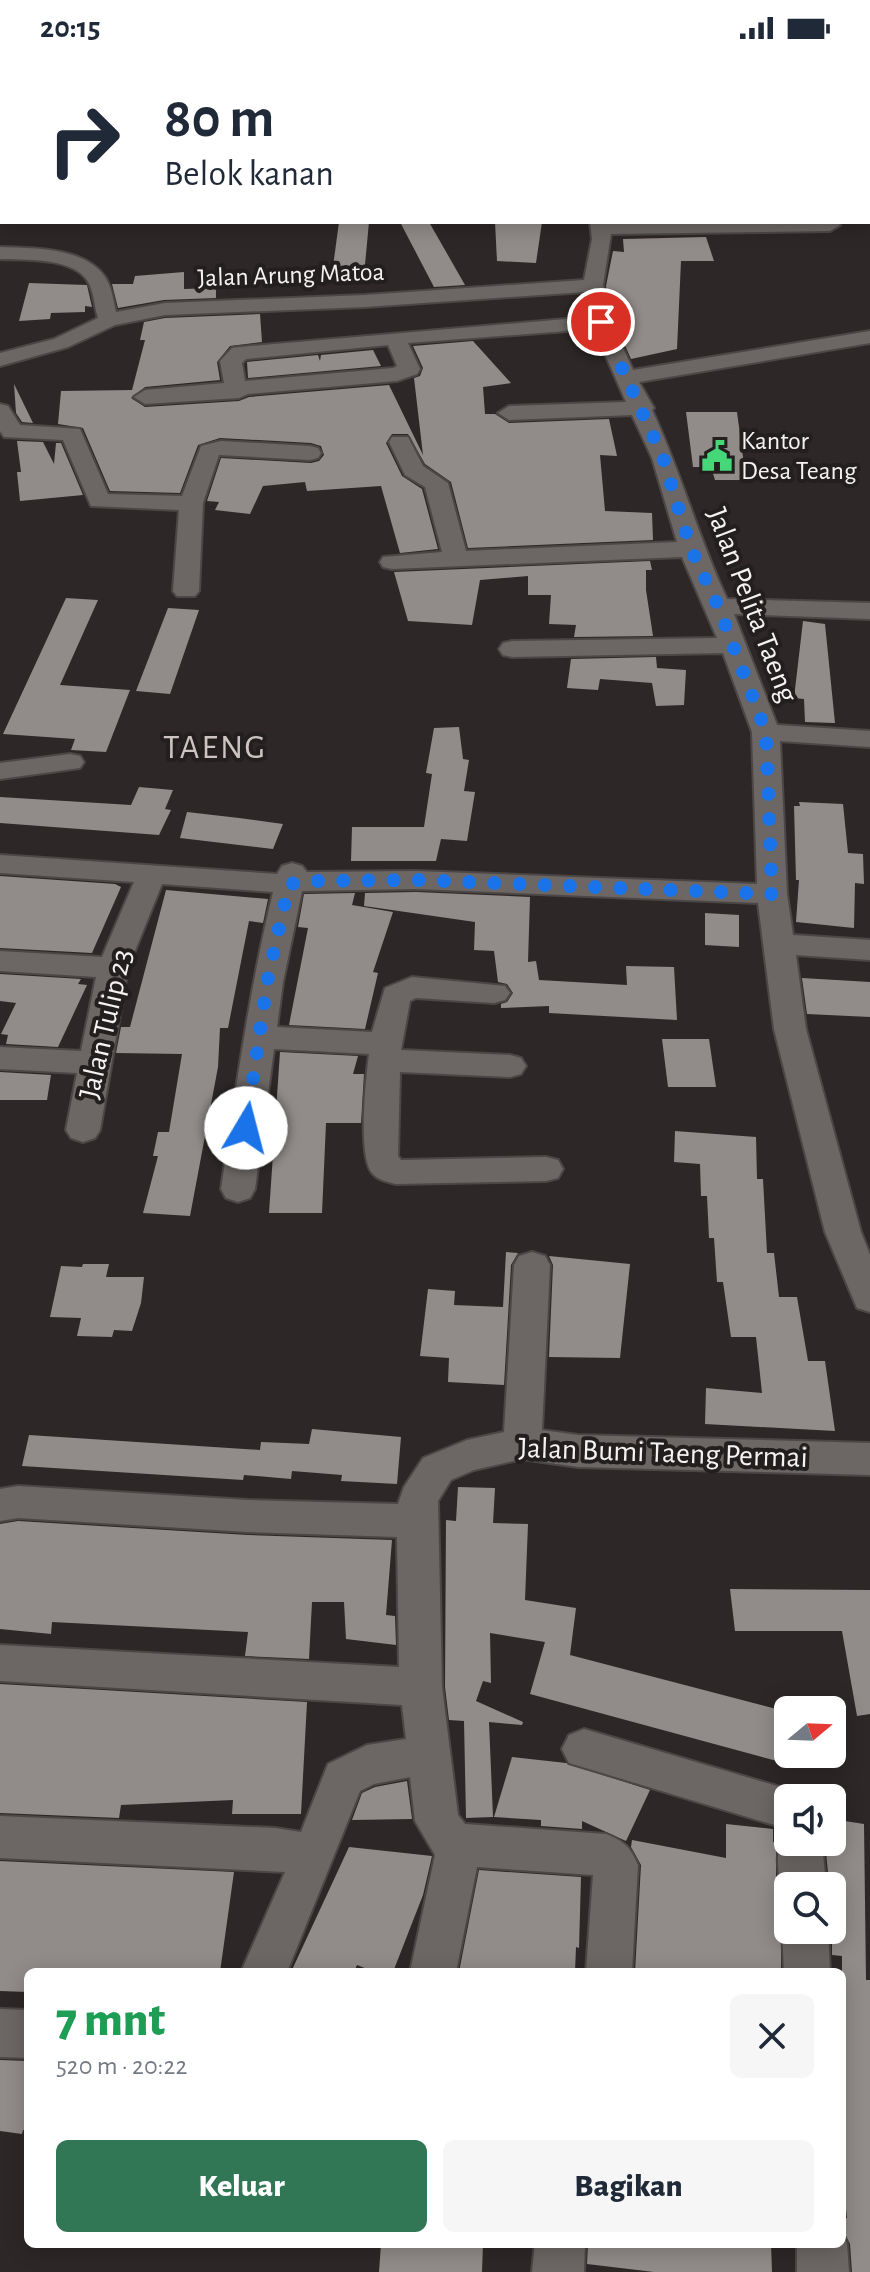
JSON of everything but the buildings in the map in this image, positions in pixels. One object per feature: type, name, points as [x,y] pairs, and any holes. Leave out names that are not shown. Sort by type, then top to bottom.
[{"type":"street","points":[[601,225],[830,225]]},
{"type":"street","name":"Jalan Pelita Taeng","points":[[601,225],[593,285],[601,322],[643,408],[663,458],[691,549],[718,606],[766,732],[772,894],[790,1029],[839,1218],[870,1298]]},
{"type":"street","points":[[0,253],[58,259],[92,272],[98,280],[103,310],[109,320]]},
{"type":"street","name":"Jalan Arung Matoa","points":[[0,360],[61,343],[109,320],[201,306],[365,301],[593,285]]},
{"type":"street","points":[[239,391],[232,378],[231,361],[240,353],[601,322]]},
{"type":"street","points":[[479,331],[488,359]]},
{"type":"street","points":[[628,377],[870,337]]},
{"type":"street","points":[[145,397],[239,391],[405,372],[409,369],[408,361],[395,338]]},
{"type":"street","points":[[509,413],[643,408]]},
{"type":"street","points":[[0,411],[12,432],[72,434],[99,501],[191,503]]},
{"type":"street","points":[[400,442],[413,470],[436,483],[456,558]]},
{"type":"street","points":[[186,591],[191,503],[207,455],[214,449],[310,453]]},
{"type":"street","points":[[392,562],[691,549]]},
{"type":"street","points":[[718,606],[870,611]]},
{"type":"street","points":[[512,649],[733,645]]},
{"type":"street","points":[[766,732],[870,739]]},
{"type":"street","points":[[0,771],[70,762]]},
{"type":"street","points":[[0,847],[107,862],[298,879]]},
{"type":"street","points":[[0,864],[107,862],[152,874],[416,880],[772,894]]},
{"type":"street","name":"Jalan Tulip 23","points":[[83,1130],[113,968],[152,874]]},
{"type":"street","points":[[238,1189],[267,982],[298,879]]},
{"type":"street","points":[[778,955],[870,950]]},
{"type":"street","points":[[778,955],[870,970]]},
{"type":"street","points":[[0,961],[113,968]]},
{"type":"street","points":[[494,993],[412,987],[396,995],[384,1052],[381,1156],[385,1166],[396,1172],[546,1169]]},
{"type":"street","points":[[259,1037],[510,1066]]},
{"type":"street","points":[[0,1058],[94,1063]]},
{"type":"street","points":[[522,1443],[532,1265]]},
{"type":"street","name":"Jalan Bumi Taeng Permai","points":[[459,1845],[449,1839],[437,1821],[421,1687],[418,1498],[437,1469],[467,1456],[522,1443],[578,1451],[870,1459]]},
{"type":"street","points":[[0,1505],[18,1502],[248,1516],[417,1521]]},
{"type":"street","points":[[0,1663],[421,1687]]},
{"type":"street","points":[[584,1749],[774,1805]]},
{"type":"street","points":[[266,1968],[314,1856],[343,1778],[367,1765],[431,1754]]},
{"type":"street","points":[[0,1837],[275,1849],[314,1856]]},
{"type":"street","points":[[434,1968],[459,1845],[606,1855],[616,1865],[609,1968]]},
{"type":"street","points":[[806,1944],[807,1968]]},
{"type":"street","points":[[0,2033],[24,2034]]},
{"type":"street","points":[[558,2272],[560,2248]]},
{"type":"street","points":[[822,2248],[823,2272]]},
{"type":"place","name":"Kantor Desa Teang","points":[[717,456]]},
{"type":"district","name":"TAENG","points":[[215,748]]},
{"type":"route","points":[[246,1128],[267,982],[289,884],[416,880],[772,894],[766,732],[718,606],[691,549],[663,458],[643,408],[601,322]]}]
